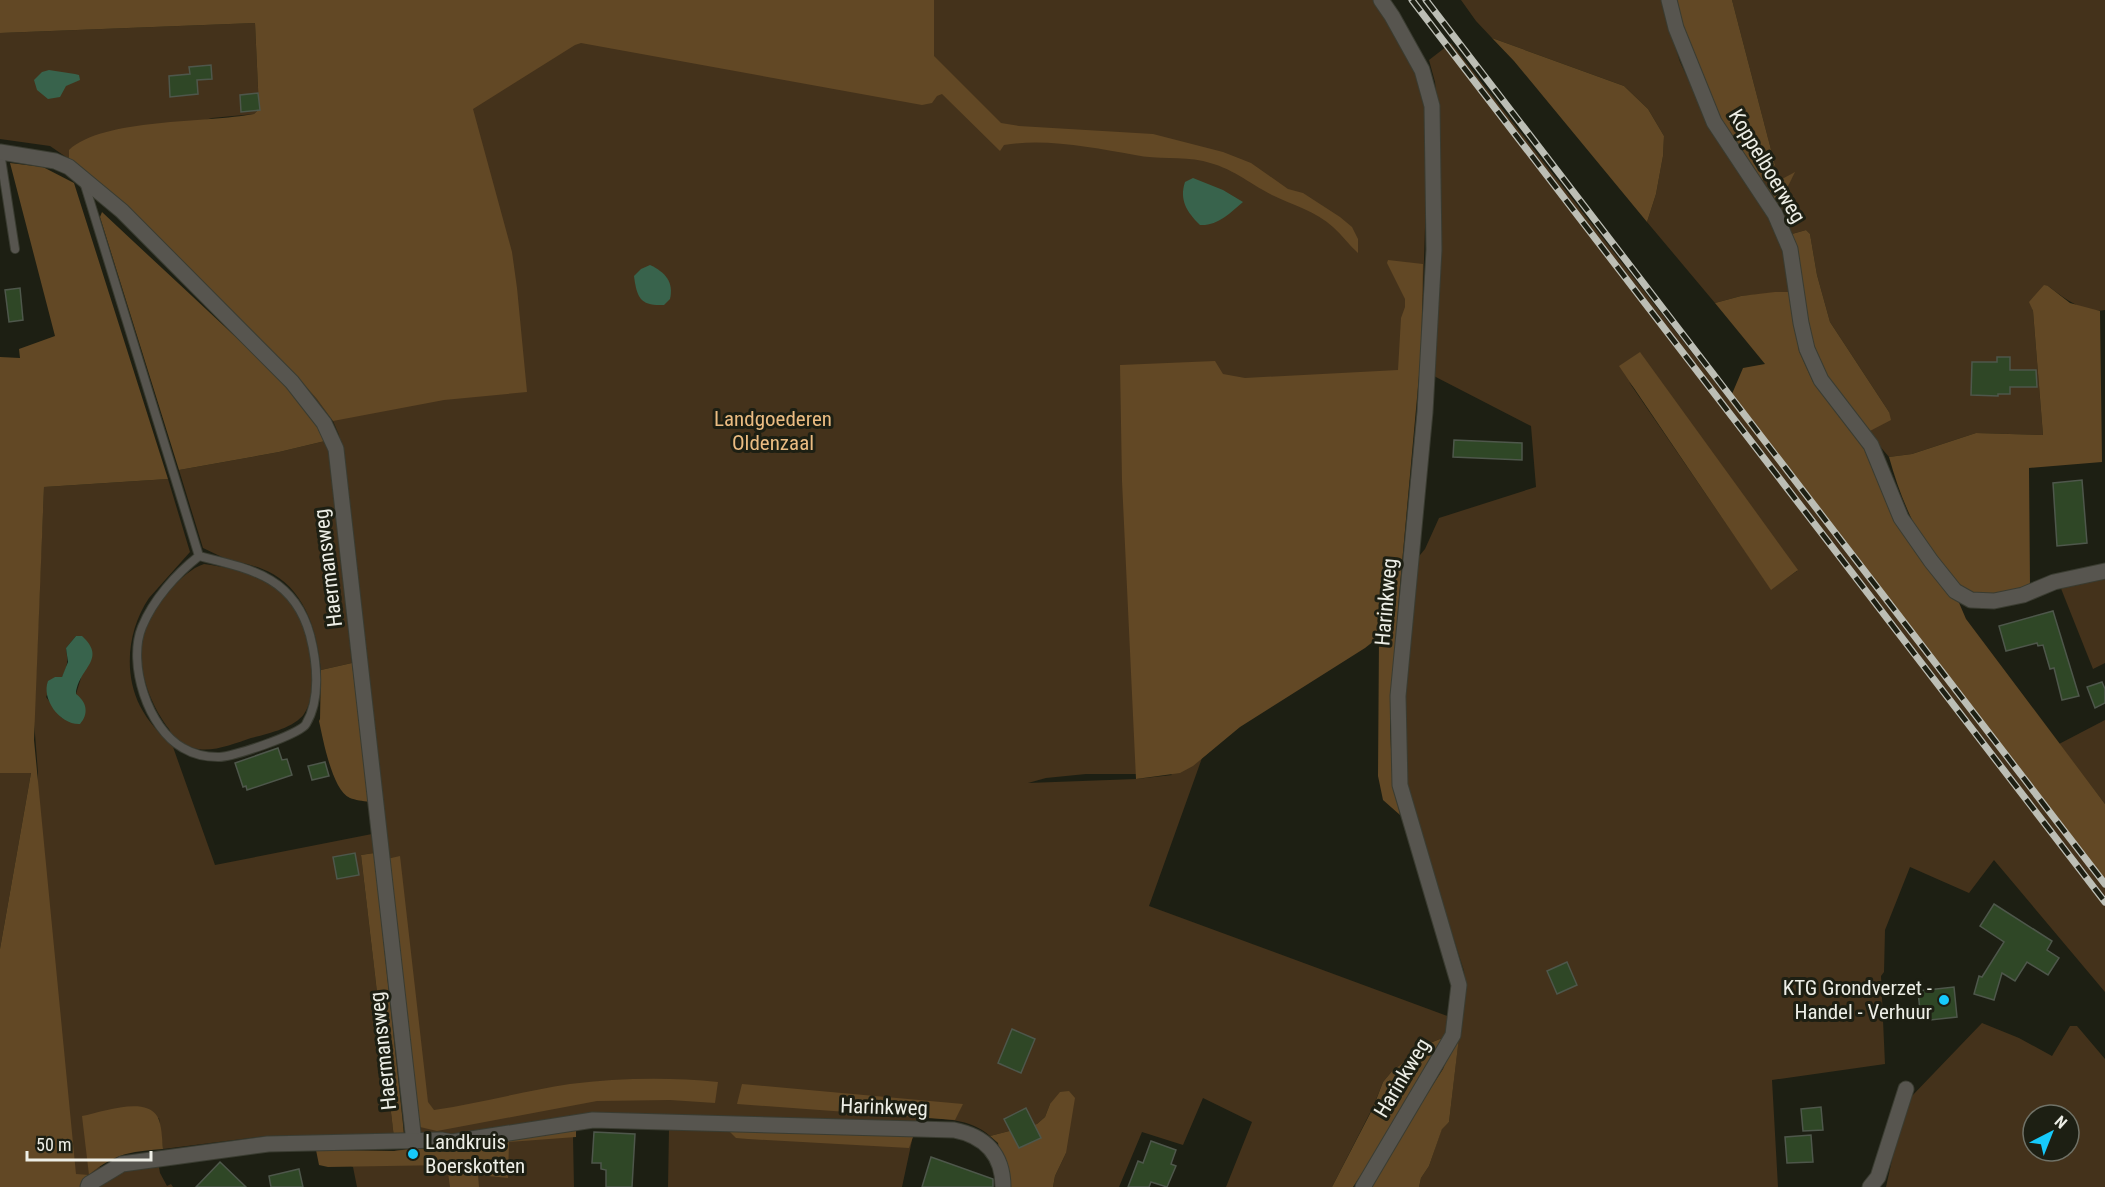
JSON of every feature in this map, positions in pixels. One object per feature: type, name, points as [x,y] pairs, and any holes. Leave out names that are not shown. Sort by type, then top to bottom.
[{"type":"street","name":"Harinkweg","points":[[1362,1187],[1453,1035],[1459,985],[1400,784],[1398,696],[1425,412],[1434,250],[1432,106],[1422,70],[1381,0]]},
{"type":"street","name":"Koppelboerweg","points":[[1669,0],[1676,28],[1714,122],[1775,214],[1790,249],[1807,349],[1821,380],[1872,445],[1901,518],[1931,561],[1955,591],[1971,600],[1994,601],[2023,595],[2054,582],[2105,571]]},
{"type":"street","name":"Haermansweg","points":[[0,152],[56,161],[69,167],[122,211],[292,382],[324,423],[336,449],[414,1142]]},
{"type":"street","points":[[1870,1187],[1878,1177],[1906,1089]]},
{"type":"street","name":"Haermansweg","points":[[88,1187],[88,1184],[122,1164],[268,1144],[441,1140],[453,1142],[594,1120],[729,1125]]},
{"type":"street","name":"Harinkweg","points":[[729,1125],[954,1130],[969,1133],[988,1146],[998,1159],[1003,1187]]},
{"type":"lane","points":[[0,152],[15,249]]},
{"type":"lane","points":[[83,178],[199,556]]},
{"type":"lane","points":[[199,556],[245,568],[273,580],[293,598],[306,621],[314,649],[316,686],[311,714],[305,727],[290,736],[221,758],[202,755],[182,748],[166,734],[150,711],[140,682],[137,654],[141,629],[152,607],[187,565],[199,556]]},
{"type":"green space","name":"Landgoederen Oldenzaal","points":[[466,0],[1375,0],[1421,80],[1428,133],[1421,354],[1240,726],[1202,758],[1149,906],[1450,1017],[1445,1037],[1425,1045],[1393,1070],[1383,1082],[1373,1107],[1332,1187],[1226,1187],[1252,1122],[1203,1098],[1183,1145],[1142,1132],[1119,1187],[1053,1187],[1055,1176],[1066,1153],[1050,1104],[1045,1117],[1037,1124],[990,1136],[965,1123],[917,1117],[902,1187],[668,1187],[669,1128],[575,1122],[574,1187],[357,1187],[353,1167],[316,1150],[394,1151],[421,1147],[339,435],[333,421],[293,372],[117,198],[473,109]],"holes":[[[1086,774],[1171,774],[1136,779],[1028,783],[1046,778]]]},
{"type":"green space","points":[[1461,0],[1661,0],[1680,62],[1709,123],[1772,221],[1781,247],[1790,292],[1741,296],[1715,303],[1647,222],[1656,194],[1664,136],[1648,109],[1624,86],[1492,38]]},
{"type":"green space","points":[[1732,0],[2105,0],[2105,310],[2089,310],[2068,300],[2048,286],[2030,302],[2033,311],[2043,435],[1976,433],[1912,454],[1889,457],[1868,432],[1889,412],[1830,322],[1817,275],[1810,234],[1806,230],[1792,234],[1779,205],[1794,173],[1767,187],[1762,181],[1775,165]]},
{"type":"green space","points":[[255,23],[259,109],[254,114],[212,118],[69,159],[50,146],[0,139],[0,33]]},
{"type":"green space","points":[[1451,43],[2105,883],[2105,992],[1994,860],[1969,893],[1910,867],[1885,930],[1884,972],[1881,976],[1885,1064],[1772,1080],[1778,1187],[1419,1187],[1442,1128],[1449,1122],[1465,985],[1464,971],[1414,814],[1406,781],[1403,705],[1415,561],[1425,549],[1439,518],[1536,487],[1531,426],[1430,374],[1439,126],[1435,82],[1429,60]],"holes":[[[1629,382],[1797,570],[1771,589]]]},
{"type":"green space","points":[[325,441],[329,452],[352,663],[321,670],[317,642],[308,616],[302,603],[285,582],[255,566],[224,558],[203,548],[179,470],[279,452]]},
{"type":"green space","points":[[168,479],[190,552],[149,598],[142,610],[132,637],[131,679],[143,712],[173,747],[215,865],[372,834],[374,853],[361,855],[394,1138],[336,1135],[266,1136],[163,1149],[159,1118],[90,1169],[157,1156],[160,1173],[167,1186],[171,1184],[173,1187],[25,1187],[38,773],[34,721],[44,487]],"holes":[[[76,636],[81,678],[76,694],[62,718],[46,697],[55,677],[62,677],[64,673],[67,663],[66,648]]]},
{"type":"green space","points":[[204,564],[247,574],[266,582],[281,593],[294,607],[304,624],[310,645],[312,675],[309,704],[300,719],[280,730],[204,750],[193,748],[179,741],[162,719],[146,685],[141,647],[146,626],[159,604],[176,583]]},
{"type":"green space","points":[[2105,577],[2105,663],[2093,669],[2060,586]]},
{"type":"green space","points":[[2105,720],[2105,804],[2059,744]]},
{"type":"green space","points":[[0,773],[31,773],[0,949]]},
{"type":"green space","points":[[1982,1023],[2019,1038],[2052,1056],[2070,1026],[2077,1026],[2105,1059],[2105,1187],[1886,1187],[1903,1110],[1910,1098]]},
{"type":"shaded area","points":[[0,0],[934,0],[934,56],[1001,123],[1153,134],[1223,152],[1251,163],[1288,189],[1303,193],[1340,217],[1352,227],[1358,239],[1358,253],[1326,221],[1272,195],[1231,171],[1203,161],[1144,156],[1053,143],[1004,145],[1000,151],[942,94],[937,96],[932,103],[922,105],[581,43],[473,109],[512,252],[527,392],[444,400],[333,421],[293,372],[69,159],[69,150],[85,140],[106,132],[157,123],[254,114],[259,109],[255,23],[0,33]]},
{"type":"shaded area","points":[[1673,0],[1732,0],[1775,165],[1762,181],[1714,109]]},
{"type":"shaded area","points":[[1492,38],[1624,86],[1648,109],[1664,136],[1656,194],[1647,222],[1514,61]]},
{"type":"shaded area","points":[[49,70],[79,75],[80,80],[66,86],[60,97],[48,99],[37,90],[34,80],[42,72]]},
{"type":"shaded area","points":[[10,163],[43,167],[74,183],[168,479],[44,487],[34,740],[76,1174],[89,1175],[82,1116],[133,1106],[151,1110],[160,1123],[163,1149],[120,1156],[100,1166],[88,1176],[82,1187],[0,1187],[0,949],[31,773],[0,773],[0,357],[20,358],[19,349],[55,336]]},
{"type":"shaded area","points":[[1795,172],[1779,205],[1767,187]]},
{"type":"shaded area","points":[[1193,178],[1223,190],[1243,202],[1218,221],[1200,225],[1185,205],[1183,194],[1185,182]]},
{"type":"shaded area","points":[[102,212],[280,378],[305,408],[325,441],[279,452],[179,470],[100,217]]},
{"type":"shaded area","points":[[1806,230],[1810,234],[1817,275],[1830,322],[1889,412],[1891,420],[1868,432],[1829,379],[1813,343],[1792,234]]},
{"type":"shaded area","points":[[1388,260],[1423,264],[1421,354],[1390,725],[1392,773],[1400,815],[1383,800],[1378,776],[1379,637],[1240,727],[1193,766],[1180,773],[1136,779],[1122,481],[1120,365],[1215,361],[1223,374],[1245,378],[1398,370],[1401,318],[1405,299],[1387,263]]},
{"type":"shaded area","points":[[650,265],[664,274],[671,288],[670,299],[664,305],[650,304],[639,296],[634,276],[641,269]]},
{"type":"shaded area","points":[[2044,285],[2070,303],[2100,311],[2102,462],[2029,468],[2030,586],[1999,595],[1980,596],[1971,593],[1952,576],[1925,541],[1906,506],[1889,457],[1912,454],[1976,433],[2043,435],[2033,311],[2029,302]]},
{"type":"shaded area","points":[[1790,292],[1799,351],[1813,382],[1871,458],[1957,598],[1966,619],[2105,804],[2105,883],[1729,401],[1743,368],[1765,364],[1715,303],[1741,296]]},
{"type":"shaded area","points":[[1640,352],[1798,570],[1771,590],[1619,366]]},
{"type":"shaded area","points":[[76,636],[82,636],[92,652],[90,664],[81,677],[76,694],[83,701],[86,712],[80,724],[59,716],[47,695],[48,681],[55,677],[62,677],[68,662],[66,648]]},
{"type":"shaded area","points":[[352,663],[369,802],[350,798],[338,785],[329,763],[319,721],[321,670]]},
{"type":"shaded area","points":[[374,853],[404,1136],[394,1138],[361,855]]},
{"type":"shaded area","points":[[400,856],[428,1102],[434,1110],[570,1084],[644,1079],[718,1082],[715,1103],[670,1100],[597,1101],[437,1131],[420,1127],[415,1105],[387,859]]},
{"type":"shaded area","points":[[1460,1029],[1449,1122],[1442,1129],[1419,1187],[1368,1187],[1443,1069]]},
{"type":"shaded area","points":[[1445,1037],[1420,1084],[1353,1187],[1332,1187],[1373,1108],[1383,1082],[1393,1070],[1425,1045]]},
{"type":"shaded area","points":[[742,1084],[963,1104],[955,1120],[737,1104]]},
{"type":"shaded area","points":[[1069,1091],[1075,1098],[1066,1153],[1055,1176],[1053,1187],[1005,1187],[998,1143],[990,1136],[1037,1124],[1045,1117],[1050,1104],[1060,1092]]},
{"type":"shaded area","points":[[576,1129],[576,1137],[509,1142],[508,1178],[478,1175],[479,1187],[450,1187],[447,1165],[328,1167],[319,1165],[316,1150],[394,1151]]},
{"type":"shaded area","points":[[728,1130],[914,1134],[909,1148],[736,1138]]},
{"type":"building","points":[[211,65],[212,79],[197,80],[198,94],[170,97],[169,76],[190,74],[189,67]]},
{"type":"building","points":[[258,93],[260,110],[241,112],[240,95]]},
{"type":"building","points":[[20,288],[23,320],[9,322],[5,290]]},
{"type":"building","points":[[1997,357],[2010,357],[2010,370],[2036,370],[2037,387],[2010,387],[2010,394],[1998,394],[1998,396],[1971,395],[1972,362],[1997,362]]},
{"type":"building","points":[[1454,440],[1522,443],[1522,460],[1453,457]]},
{"type":"building","points":[[2082,480],[2087,543],[2057,546],[2053,483]]},
{"type":"building","points":[[2053,611],[2079,696],[2062,700],[2054,668],[2050,669],[2043,645],[2038,646],[2037,643],[2006,651],[1999,626]]},
{"type":"building","points":[[2102,682],[2105,689],[2105,703],[2095,708],[2087,687]]},
{"type":"building","points":[[278,748],[282,760],[287,759],[292,775],[247,790],[246,786],[243,787],[235,763]]},
{"type":"building","points":[[325,762],[329,776],[312,780],[308,766]]},
{"type":"building","points":[[355,853],[359,875],[337,879],[333,857]]},
{"type":"building","points":[[1994,904],[2052,941],[2047,950],[2059,958],[2048,975],[2027,962],[2015,981],[2002,973],[1994,1000],[1974,994],[1979,976],[1982,977],[2004,942],[1980,926]]},
{"type":"building","points":[[1567,962],[1577,985],[1557,994],[1547,971]]},
{"type":"building","points":[[1954,987],[1957,1017],[1921,1021],[1918,991]]},
{"type":"building","points":[[1012,1029],[1035,1039],[1021,1073],[998,1063]]},
{"type":"building","points":[[1821,1107],[1823,1130],[1803,1131],[1801,1109]]},
{"type":"building","points":[[1026,1108],[1041,1138],[1019,1148],[1004,1119]]},
{"type":"building","points":[[594,1132],[635,1134],[632,1187],[606,1187],[606,1170],[601,1169],[601,1163],[592,1163]]},
{"type":"building","points":[[1811,1135],[1813,1162],[1787,1163],[1785,1137]]},
{"type":"building","points":[[1151,1141],[1176,1150],[1171,1164],[1176,1166],[1167,1187],[1151,1182],[1149,1187],[1128,1187],[1138,1161],[1143,1163]]},
{"type":"building","points":[[931,1157],[993,1179],[993,1187],[922,1187]]},
{"type":"building","points":[[220,1162],[246,1187],[196,1187]]},
{"type":"building","points":[[299,1169],[303,1187],[271,1187],[269,1176]]},
{"type":"railway","points":[[1412,0],[2105,902]]},
{"type":"railway","points":[[1426,0],[2105,884]]},
{"type":"place","name":"KTG Grondverzet - Handel - Verhuur","points":[[1944,1000]]},
{"type":"place","name":"Landkruis Boerskotten","points":[[413,1154]]}]
